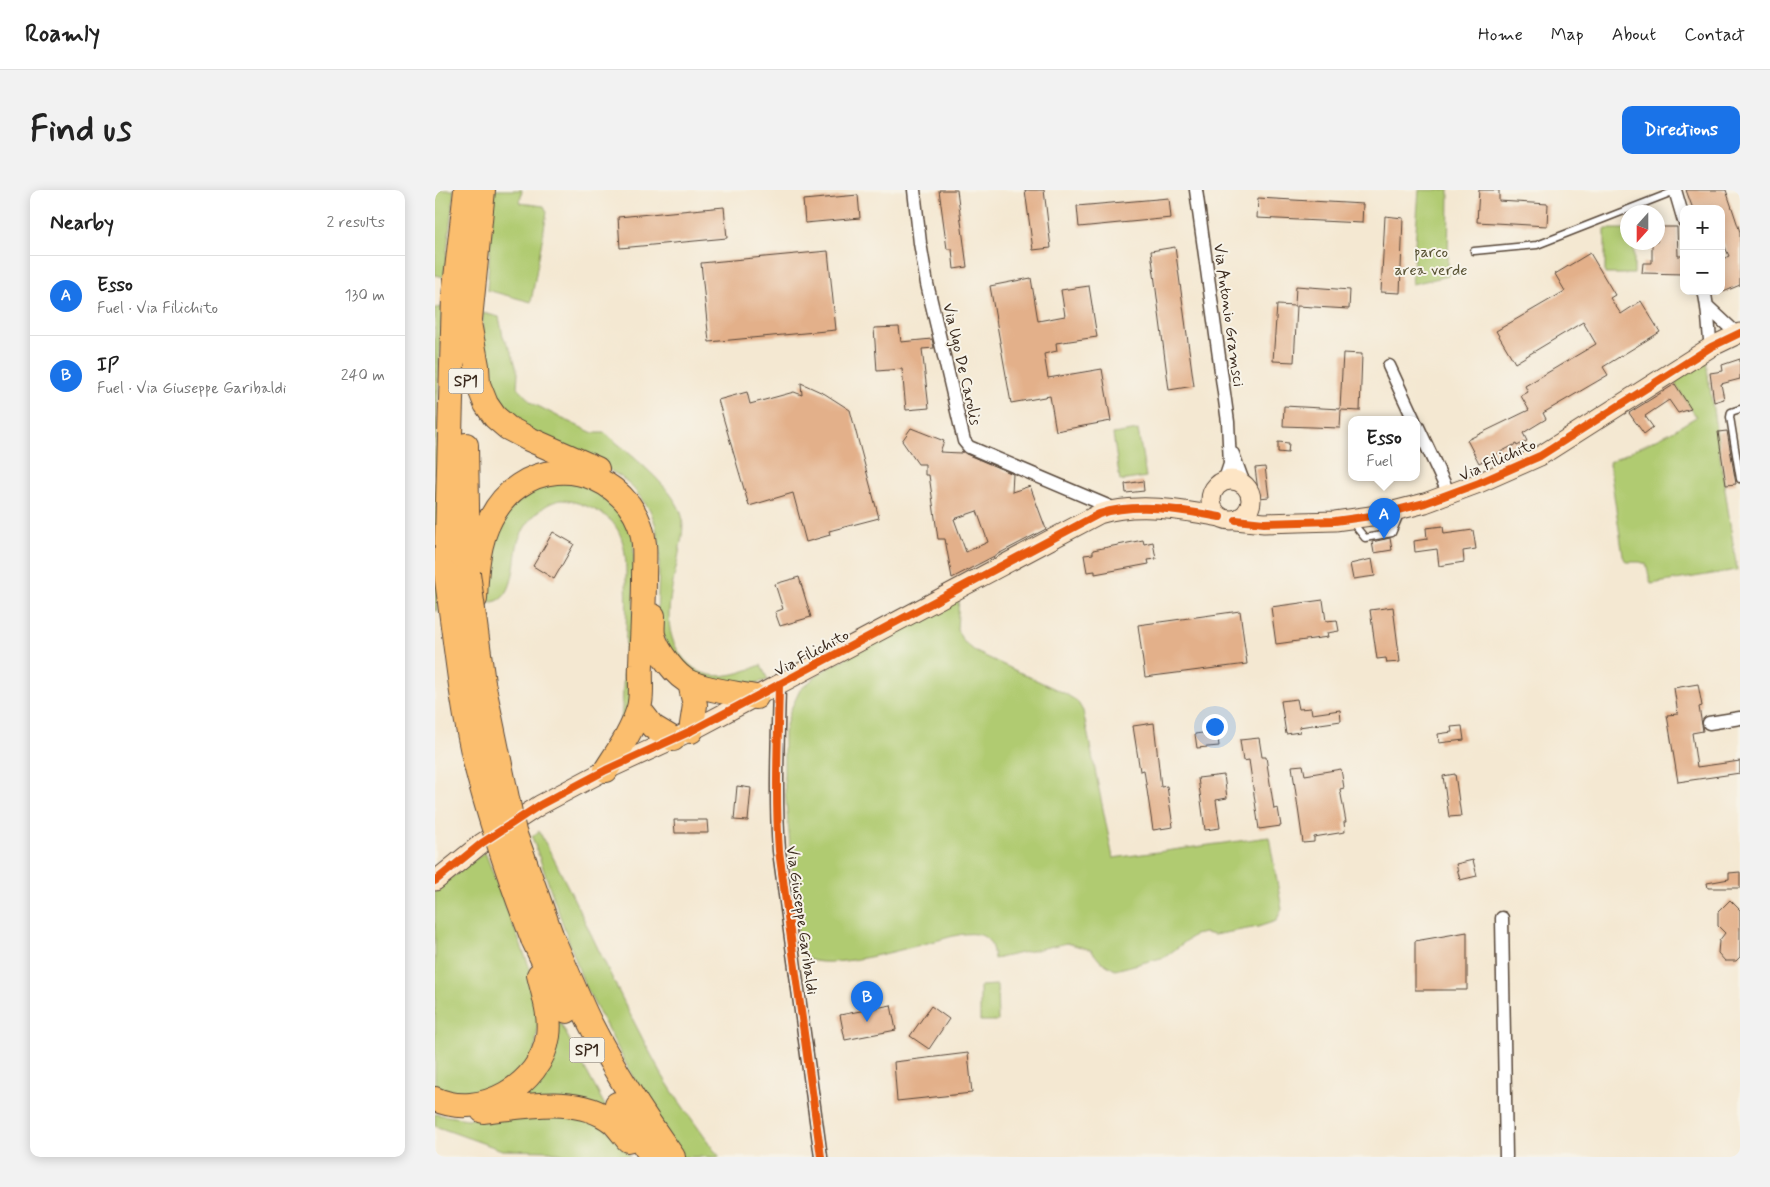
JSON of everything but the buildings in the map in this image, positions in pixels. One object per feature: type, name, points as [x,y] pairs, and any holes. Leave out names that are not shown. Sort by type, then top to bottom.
[{"type":"highway","name":"SP1","points":[[435,1099],[465,1105],[483,1103],[498,1099],[518,1086],[531,1074],[541,1056],[547,1038],[549,1019],[542,937],[515,832],[483,683],[474,620],[463,576],[454,296],[466,190]]},
{"type":"highway","name":"SP1","points":[[483,190],[469,323],[461,684],[475,763],[493,829],[542,937],[575,991],[599,1039],[636,1104],[656,1155]]},
{"type":"highway","points":[[469,323],[477,366],[478,384],[486,404],[495,417],[508,428],[529,439],[601,471],[622,484],[637,501],[649,522],[654,546],[653,635],[663,656],[677,673],[690,683],[756,697]]},
{"type":"highway","points":[[463,576],[491,518],[507,495],[532,477],[557,471],[582,473],[599,480],[616,491],[629,506],[639,522],[644,542],[639,709],[625,742],[606,770]]},
{"type":"highway","points":[[639,709],[653,727],[682,735],[695,705],[690,683]]},
{"type":"highway","points":[[435,1106],[447,1111],[464,1113],[549,1105],[582,1108],[612,1122],[656,1155]]},
{"type":"street","name":"Via Ugo De Carolis","points":[[914,190],[927,284],[964,441],[969,447],[1115,509]]},
{"type":"street","name":"Via Antonio Gramsci","points":[[1196,190],[1230,445],[1230,464],[1218,487]]},
{"type":"street","points":[[1675,191],[1680,208]]},
{"type":"street","points":[[1705,295],[1711,347]]},
{"type":"street","points":[[1707,306],[1738,334]]},
{"type":"street","name":"Via Filichito","points":[[435,881],[483,843],[540,804],[756,697],[1099,514],[1115,509],[1127,508],[1178,510],[1264,523],[1314,522],[1378,515],[1425,503],[1540,456],[1711,347],[1738,334]]},
{"type":"street","points":[[1389,366],[1412,416]]},
{"type":"street","points":[[1420,431],[1449,494]]},
{"type":"street","name":"Via Antonio Gramsci","points":[[1230,445],[1248,495]]},
{"type":"street","points":[[1234,481],[1248,495],[1247,512],[1242,517],[1228,519],[1212,507],[1218,487],[1234,481]]},
{"type":"street","name":"Via Filichito","points":[[1178,510],[1191,506],[1218,487]]},
{"type":"street","name":"Via Filichito","points":[[1248,495],[1259,511],[1282,522]]},
{"type":"street","name":"Via Giuseppe Garibaldi","points":[[779,684],[776,789],[779,851],[821,1157]]},
{"type":"street","points":[[1709,723],[1740,718]]},
{"type":"street","points":[[1502,918],[1506,1157]]},
{"type":"lane","points":[[1473,251],[1537,245],[1675,191]]},
{"type":"lane","points":[[1740,409],[1731,412],[1729,417],[1740,479]]},
{"type":"green space","points":[[435,190],[454,190],[444,277],[435,275]]},
{"type":"green space","points":[[494,190],[522,190],[520,203],[544,206],[547,212],[531,302],[487,290]]},
{"type":"green space","name":"parco area verde","points":[[1419,190],[1449,190],[1448,276],[1412,284]]},
{"type":"green space","points":[[1605,229],[1620,229],[1620,250],[1634,250],[1634,274],[1605,274]]},
{"type":"green space","points":[[442,307],[437,415],[438,592],[437,611],[435,611],[435,308]]},
{"type":"green space","points":[[483,313],[499,317],[503,336],[512,353],[518,373],[517,387],[532,403],[593,433],[605,433],[649,471],[678,505],[682,516],[683,532],[671,593],[669,624],[672,639],[679,652],[690,665],[698,671],[707,674],[725,676],[761,665],[768,680],[741,687],[722,688],[671,660],[657,616],[660,547],[650,510],[634,489],[621,477],[601,465],[516,425],[492,400],[482,340]]},
{"type":"green space","points":[[1706,362],[1737,570],[1651,584],[1646,564],[1626,562],[1623,556],[1609,462],[1669,433],[1696,417],[1673,380]]},
{"type":"green space","points":[[1138,430],[1146,477],[1120,481],[1113,434]]},
{"type":"green space","points":[[546,480],[598,486],[634,523],[633,708],[617,734],[621,721],[625,659],[626,568],[623,542],[618,530],[611,521],[593,509],[571,501],[560,500],[544,507],[531,519],[520,537],[516,550],[512,580],[504,596],[497,601],[488,602],[483,582],[482,560],[506,506]]},
{"type":"green space","points":[[959,597],[957,630],[963,641],[976,652],[1064,693],[1077,701],[1083,711],[1113,858],[1269,837],[1282,909],[1276,921],[1258,927],[1214,935],[1205,933],[1194,935],[1165,957],[1115,970],[1100,961],[1091,950],[1067,943],[994,959],[992,946],[988,940],[976,934],[955,936],[848,961],[815,961],[804,956],[799,948],[784,778],[784,733],[790,711],[800,690],[821,672]]},
{"type":"green space","points":[[539,831],[629,1013],[661,1073],[720,1157],[649,1157],[643,1096],[584,984],[532,837]]},
{"type":"green space","points":[[485,852],[532,974],[541,1003],[534,1057],[491,1095],[435,1093],[435,890]]},
{"type":"green space","points":[[997,985],[998,1021],[980,1021],[980,986]]},
{"type":"green space","points":[[556,1015],[609,1113],[509,1101]]},
{"type":"green space","points":[[565,1111],[605,1127],[623,1146],[630,1157],[572,1157],[550,1151],[502,1150],[435,1126],[435,1114],[467,1119]]},
{"type":"cycle path","points":[[1236,520],[1264,523],[1335,521],[1378,515],[1425,503],[1479,483],[1540,456],[1711,347],[1740,333]]},
{"type":"cycle path","points":[[435,881],[482,843],[540,805],[606,770],[691,731],[1099,514],[1129,508],[1159,508],[1220,517]]},
{"type":"cycle path","points":[[779,684],[777,788],[779,851],[821,1157]]},
{"type":"place","name":"Esso","points":[[1384,539]]},
{"type":"place","name":"IP","points":[[867,1022]]}]
